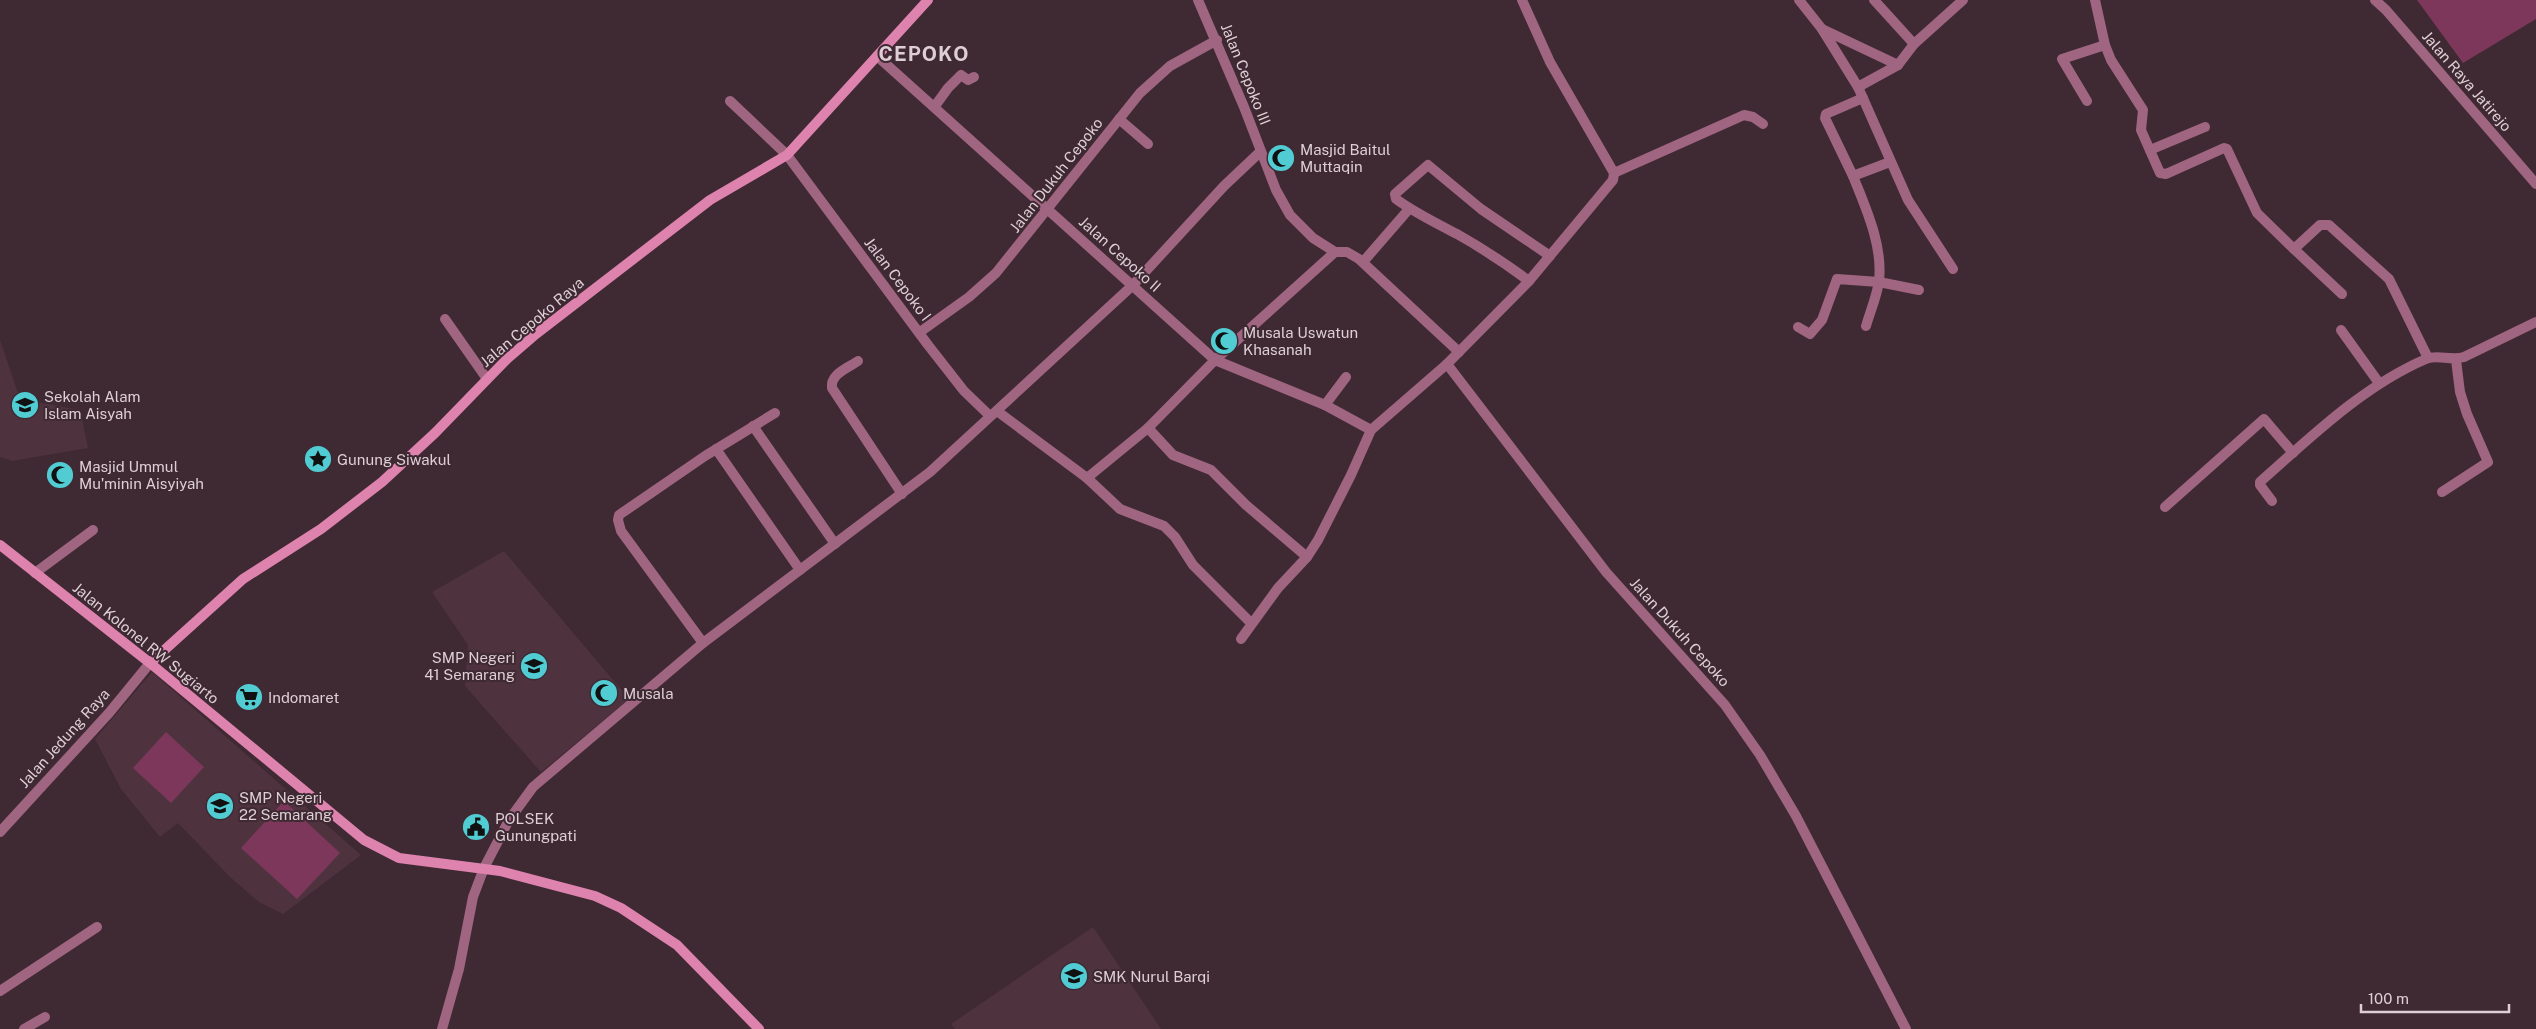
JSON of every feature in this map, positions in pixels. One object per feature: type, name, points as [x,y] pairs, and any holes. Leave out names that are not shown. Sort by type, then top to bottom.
[{"type":"main road","name":"Jalan Cepoko Raya","points":[[150,663],[242,579],[321,529],[382,482],[435,433],[487,379],[536,334],[683,219],[724,191],[787,155],[928,0]]},
{"type":"main road","name":"Jalan Kolonel RW Sugiarto","points":[[0,545],[150,663],[364,840],[400,858],[484,868],[562,886],[595,896],[621,908],[677,945],[759,1029]]},
{"type":"street","name":"Jalan Cepoko III","points":[[1198,0],[1217,40],[1276,190],[1290,215],[1314,238],[1335,252],[1347,252],[1363,262],[1459,352]]},
{"type":"street","points":[[1241,639],[1278,588],[1307,557],[1351,475],[1371,430],[1447,364],[1529,281],[1608,189],[1613,180],[1614,173],[1550,62],[1522,0]]},
{"type":"street","points":[[1799,0],[1822,29],[1858,88],[1908,200],[1954,269]]},
{"type":"street","points":[[1874,0],[1914,44]]},
{"type":"street","points":[[1858,88],[1898,66],[1914,44],[1963,0]]},
{"type":"street","points":[[2095,0],[2105,45],[2111,60],[2143,110],[2141,130],[2162,174],[2224,148],[2227,149],[2257,213],[2342,294]]},
{"type":"street","name":"Jalan Raya Jatirejo","points":[[2375,0],[2386,10],[2536,184]]},
{"type":"street","points":[[1822,29],[1898,66]]},
{"type":"street","name":"Jalan Dukuh Cepoko","points":[[920,332],[969,297],[996,273],[1140,93],[1170,66],[1217,40]]},
{"type":"street","points":[[2087,101],[2062,59],[2105,45]]},
{"type":"street","name":"Jalan Cepoko II","points":[[878,56],[1215,360],[1325,405],[1371,430]]},
{"type":"street","points":[[935,106],[960,75],[968,80],[974,77]]},
{"type":"street","points":[[1862,98],[1826,114],[1826,118],[1868,212],[1879,256],[1879,282],[1866,326]]},
{"type":"street","points":[[730,101],[787,155]]},
{"type":"street","points":[[1614,173],[1744,115],[1753,116],[1763,124]]},
{"type":"street","points":[[1120,119],[1148,144]]},
{"type":"street","points":[[2150,150],[2205,127]]},
{"type":"street","points":[[442,1029],[459,969],[474,897],[484,868],[509,820],[533,788],[703,643],[930,472],[1133,285],[1224,186],[1260,152]]},
{"type":"street","name":"Jalan Cepoko I","points":[[787,155],[964,391],[993,414]]},
{"type":"street","points":[[1853,176],[1890,162]]},
{"type":"street","points":[[1529,281],[1459,236],[1409,209],[1396,199],[1395,194],[1428,165],[1481,209],[1550,256]]},
{"type":"street","points":[[1363,262],[1409,209]]},
{"type":"street","points":[[2294,249],[2320,225],[2329,225],[2389,279],[2428,358]]},
{"type":"street","points":[[1087,478],[1148,428],[1215,360],[1335,252]]},
{"type":"street","points":[[1798,327],[1810,334],[1817,327],[1837,279],[1879,282],[1919,290]]},
{"type":"street","points":[[445,319],[487,379]]},
{"type":"street","points":[[2272,501],[2260,485],[2260,482],[2379,383],[2428,358],[2456,360],[2536,322]]},
{"type":"street","points":[[2341,330],[2379,383]]},
{"type":"street","points":[[2442,492],[2488,462],[2467,414],[2460,392],[2456,360]]},
{"type":"street","points":[[858,362],[835,376],[831,382],[832,388],[902,494]]},
{"type":"street","name":"Jalan Dukuh Cepoko","points":[[1447,364],[1606,572],[1726,706],[1760,755],[1796,816],[1906,1029]]},
{"type":"street","points":[[1325,405],[1346,377]]},
{"type":"street","points":[[703,643],[621,531],[618,520],[619,515],[716,449],[775,414]]},
{"type":"street","points":[[993,414],[1087,478],[1120,509],[1164,526],[1170,531],[1193,565],[1251,623]]},
{"type":"street","points":[[2165,508],[2264,419],[2293,453]]},
{"type":"street","points":[[753,426],[834,544]]},
{"type":"street","points":[[1148,428],[1173,455],[1211,470],[1246,505],[1307,557]]},
{"type":"street","points":[[716,449],[800,570]]},
{"type":"street","points":[[35,574],[93,530]]},
{"type":"street","name":"Jalan Jedung Raya","points":[[0,832],[109,713],[150,663]]},
{"type":"street","points":[[0,991],[97,927]]},
{"type":"street","points":[[24,1029],[45,1017]]},
{"type":"shaded area","points":[[2417,0],[2536,0],[2536,19],[2463,63]]},
{"type":"shaded area","name":"Sekolah Alam Islam Aisyah","points":[[0,340],[20,399],[80,410],[88,448],[12,461],[0,457]]},
{"type":"shaded area","name":"SMP Negeri 41 Semarang","points":[[504,551],[629,699],[541,772],[465,686],[468,645],[432,592]]},
{"type":"shaded area","name":"SMP Negeri 22 Semarang","points":[[152,672],[361,855],[283,914],[259,902],[229,876],[178,823],[160,837],[121,789],[95,739]]},
{"type":"shaded area","points":[[166,732],[204,767],[171,803],[133,768]]},
{"type":"shaded area","points":[[284,801],[340,853],[297,899],[241,848]]},
{"type":"shaded area","name":"SMK Nurul Barqi","points":[[1093,927],[1161,1029],[955,1029],[951,1024]]},
{"type":"place","name":"Masjid Baitul Muttaqin","points":[[1281,158]]},
{"type":"place","name":"Musala Uswatun Khasanah","points":[[1224,341]]},
{"type":"place","name":"Sekolah Alam Islam Aisyah","points":[[25,405]]},
{"type":"place","name":"Gunung Siwakul","points":[[318,459]]},
{"type":"place","name":"Masjid Ummul Mu'minin Aisyiyah","points":[[60,475]]},
{"type":"place","name":"SMP Negeri 41 Semarang","points":[[534,666]]},
{"type":"place","name":"Musala","points":[[604,693]]},
{"type":"place","name":"Indomaret","points":[[249,697]]},
{"type":"place","name":"SMP Negeri 22 Semarang","points":[[220,806]]},
{"type":"place","name":"POLSEK Gunungpati","points":[[476,827]]},
{"type":"place","name":"SMK Nurul Barqi","points":[[1074,976]]},
{"type":"district","name":"CEPOKO","points":[[924,54]]}]
